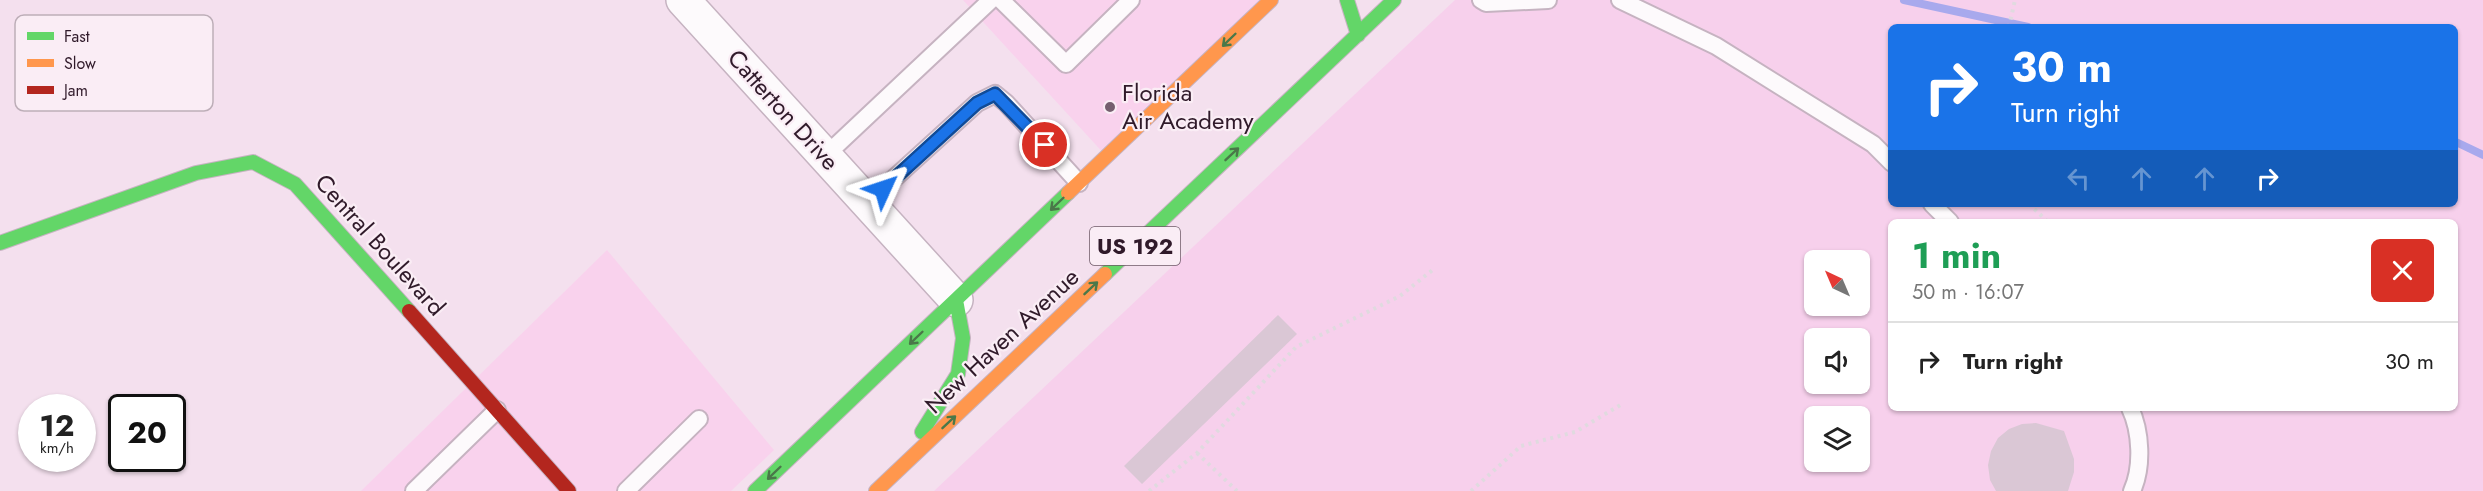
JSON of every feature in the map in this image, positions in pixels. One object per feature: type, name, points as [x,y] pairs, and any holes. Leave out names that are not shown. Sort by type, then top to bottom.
[{"type":"main road","points":[[755,491],[1271,0]]},
{"type":"main road","points":[[1347,0],[1358,35]]},
{"type":"main road","name":"New Haven Avenue","points":[[876,491],[1394,0]]},
{"type":"main road","name":"Central Boulevard","points":[[0,243],[196,173],[253,162],[295,184],[568,491]]},
{"type":"main road","points":[[899,469],[958,374],[963,338],[956,300]]},
{"type":"street","name":"Catterton Drive","points":[[683,0],[956,300]]},
{"type":"lane","points":[[825,156],[991,0]]},
{"type":"lane","points":[[1002,0],[1066,64],[1131,0]]},
{"type":"lane","points":[[1481,0],[1486,3],[1548,0]]},
{"type":"lane","points":[[1620,0],[1716,46],[1873,144],[1888,159]]},
{"type":"lane","points":[[867,203],[977,103],[995,94],[1006,103],[1079,183]]},
{"type":"lane","points":[[1935,207],[1947,219]]},
{"type":"lane","points":[[414,491],[497,410]]},
{"type":"lane","points":[[2131,411],[2137,423],[2139,457],[2132,491]]},
{"type":"lane","points":[[626,491],[699,419]]},
{"type":"path","points":[[2010,24],[2015,0]]},
{"type":"path","points":[[2032,207],[2045,219]]},
{"type":"path","points":[[1149,491],[1197,453],[1296,346],[1400,296],[1435,268]]},
{"type":"path","points":[[1471,491],[1521,446],[1575,432],[1622,404]]},
{"type":"path","points":[[1197,453],[1237,491]]},
{"type":"shaded area","name":"Florida Air Academy","points":[[963,0],[1271,0],[1107,157]]},
{"type":"shaded area","points":[[1455,0],[2483,0],[2483,491],[934,491]]},
{"type":"shaded area","points":[[607,250],[774,450],[731,491],[361,491]]},
{"type":"building","points":[[1278,315],[1297,334],[1142,484],[1124,466]]},
{"type":"building","points":[[2036,423],[2064,431],[2074,459],[2074,472],[2068,491],[1996,491],[1990,480],[1988,465],[1991,451],[1998,438],[2009,429],[2022,424]]},
{"type":"waterway","points":[[1904,0],[2014,24]]},
{"type":"waterway","points":[[2458,143],[2483,155]]},
{"type":"traffic: fast","points":[[1347,0],[1358,35]]},
{"type":"traffic: fast","points":[[1105,274],[1394,0]]},
{"type":"traffic: fast","points":[[0,243],[196,173],[253,162],[295,184],[409,311]]},
{"type":"traffic: fast","points":[[755,491],[1068,193]]},
{"type":"traffic: fast","points":[[922,432],[958,374],[963,338],[956,300]]},
{"type":"traffic: slow","points":[[1068,193],[1271,0]]},
{"type":"traffic: slow","points":[[876,491],[1105,274]]},
{"type":"traffic: jam","points":[[409,311],[569,491]]},
{"type":"place","name":"Florida Air Academy","points":[[1110,107]]},
{"type":"route","points":[[883,189],[987,96],[995,94],[1006,103],[1045,145]]}]
